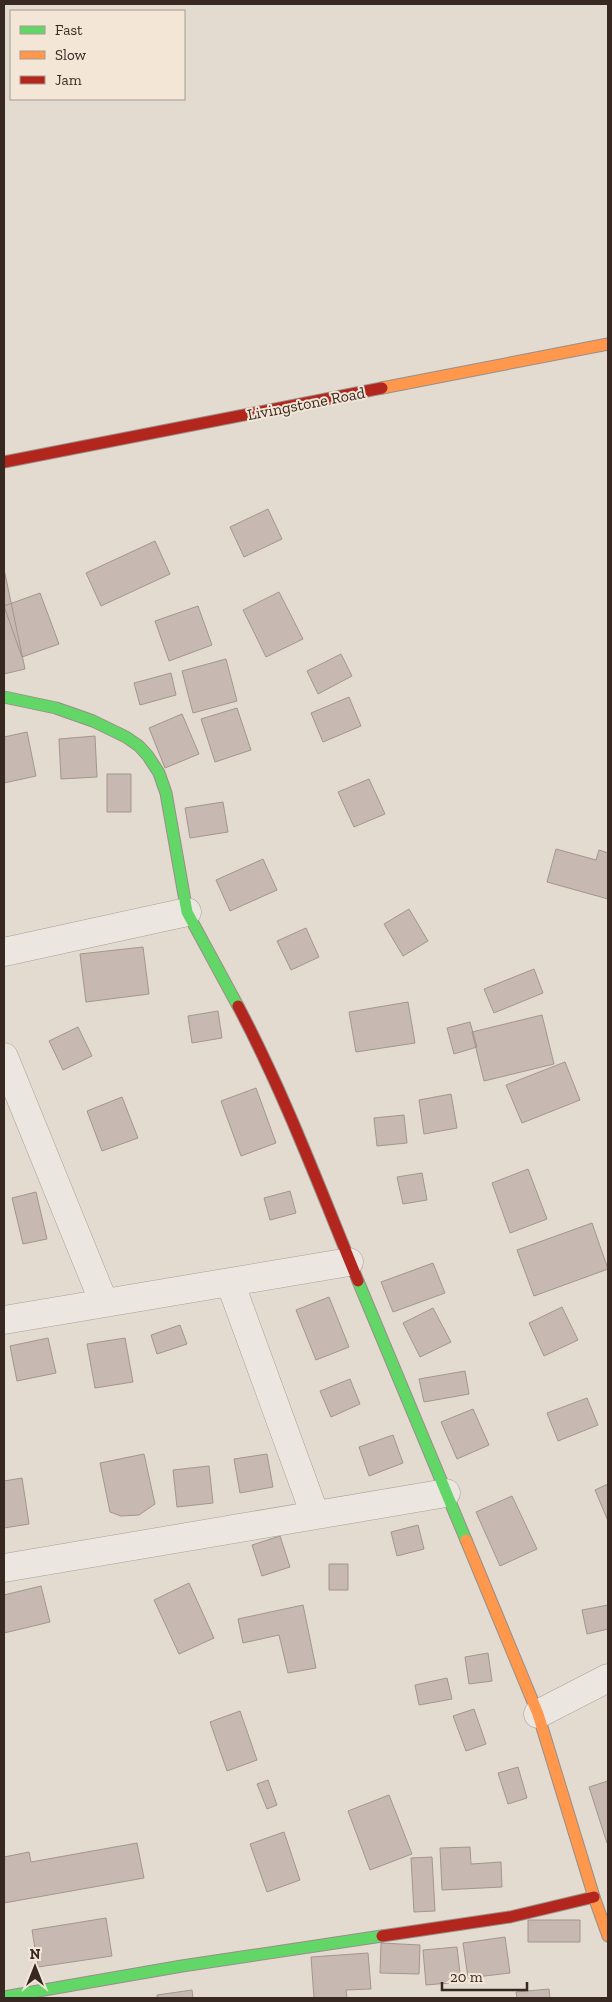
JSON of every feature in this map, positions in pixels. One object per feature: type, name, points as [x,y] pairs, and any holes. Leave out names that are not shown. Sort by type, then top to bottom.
[{"type":"main road","name":"Livingstone Road","points":[[4,462],[608,344]]},
{"type":"main road","points":[[4,697],[32,702],[69,713],[114,731],[141,747],[160,776],[168,802],[182,892],[188,912],[256,1041],[293,1124],[538,1714],[594,1897],[608,1936]]},
{"type":"main road","points":[[4,1996],[182,1966],[510,1917],[594,1897]]},
{"type":"street","points":[[4,952],[188,912]]},
{"type":"street","points":[[4,1057],[104,1303]]},
{"type":"street","points":[[4,1320],[350,1262]]},
{"type":"street","points":[[230,1282],[315,1515]]},
{"type":"street","points":[[4,1568],[446,1493]]},
{"type":"street","points":[[538,1714],[608,1678]]},
{"type":"building","points":[[268,509],[282,539],[244,557],[230,527]]},
{"type":"building","points":[[155,541],[170,574],[101,606],[86,573]]},
{"type":"building","points":[[4,569],[25,669],[4,674]]},
{"type":"building","points":[[279,592],[303,639],[266,657],[243,610]]},
{"type":"building","points":[[40,593],[59,644],[22,657],[4,606]]},
{"type":"building","points":[[198,606],[212,645],[169,661],[155,621]]},
{"type":"building","points":[[341,654],[352,676],[318,694],[307,671]]},
{"type":"building","points":[[226,659],[237,701],[193,713],[182,671]]},
{"type":"building","points":[[171,673],[176,695],[140,705],[134,683]]},
{"type":"building","points":[[349,697],[361,726],[323,742],[311,713]]},
{"type":"building","points":[[237,708],[251,750],[215,762],[201,719]]},
{"type":"building","points":[[182,714],[199,754],[165,768],[149,728]]},
{"type":"building","points":[[27,732],[36,776],[4,783],[4,737]]},
{"type":"building","points":[[95,736],[97,777],[61,779],[59,739]]},
{"type":"building","points":[[107,774],[131,774],[131,812],[107,812]]},
{"type":"building","points":[[369,779],[385,814],[354,827],[338,792]]},
{"type":"building","points":[[223,802],[228,832],[190,838],[185,808]]},
{"type":"building","points":[[556,849],[596,860],[599,850],[608,853],[608,899],[547,882]]},
{"type":"building","points":[[263,859],[277,890],[230,911],[216,880]]},
{"type":"building","points":[[409,909],[428,941],[403,956],[384,924]]},
{"type":"building","points":[[306,928],[319,957],[291,970],[277,941]]},
{"type":"building","points":[[143,947],[149,994],[86,1002],[80,954]]},
{"type":"building","points":[[534,969],[543,993],[494,1013],[484,989]]},
{"type":"building","points":[[408,1002],[415,1043],[356,1052],[349,1012]]},
{"type":"building","points":[[218,1011],[222,1038],[192,1043],[188,1016]]},
{"type":"building","points":[[542,1015],[554,1064],[484,1081],[472,1032]]},
{"type":"building","points":[[470,1022],[477,1047],[454,1054],[447,1028]]},
{"type":"building","points":[[78,1027],[92,1056],[63,1070],[49,1041]]},
{"type":"building","points":[[565,1062],[580,1100],[522,1123],[506,1085]]},
{"type":"building","points":[[256,1088],[276,1143],[241,1156],[221,1101]]},
{"type":"building","points":[[451,1094],[457,1128],[424,1134],[419,1100]]},
{"type":"building","points":[[122,1097],[138,1138],[102,1151],[87,1111]]},
{"type":"building","points":[[404,1115],[407,1143],[377,1146],[374,1118]]},
{"type":"building","points":[[528,1169],[547,1219],[510,1233],[492,1183]]},
{"type":"building","points":[[422,1173],[427,1200],[403,1204],[397,1177]]},
{"type":"building","points":[[290,1191],[296,1213],[270,1220],[264,1198]]},
{"type":"building","points":[[36,1192],[47,1239],[23,1244],[12,1198]]},
{"type":"building","points":[[592,1223],[608,1269],[534,1296],[517,1250]]},
{"type":"building","points":[[433,1263],[445,1293],[393,1312],[381,1282]]},
{"type":"building","points":[[329,1297],[349,1347],[316,1360],[296,1310]]},
{"type":"building","points":[[562,1307],[578,1340],[544,1356],[529,1323]]},
{"type":"building","points":[[433,1308],[451,1342],[420,1357],[403,1323]]},
{"type":"building","points":[[180,1325],[187,1344],[157,1354],[151,1335]]},
{"type":"building","points":[[48,1338],[56,1373],[17,1381],[10,1346]]},
{"type":"building","points":[[125,1338],[133,1382],[95,1388],[87,1344]]},
{"type":"building","points":[[465,1371],[469,1394],[424,1402],[419,1379]]},
{"type":"building","points":[[350,1379],[360,1404],[331,1417],[320,1391]]},
{"type":"building","points":[[587,1398],[598,1425],[558,1441],[547,1413]]},
{"type":"building","points":[[473,1409],[489,1445],[457,1459],[441,1422]]},
{"type":"building","points":[[393,1435],[403,1463],[369,1476],[359,1447]]},
{"type":"building","points":[[144,1454],[155,1504],[139,1515],[121,1516],[110,1512],[100,1463]]},
{"type":"building","points":[[267,1454],[273,1487],[240,1493],[234,1459]]},
{"type":"building","points":[[209,1466],[213,1503],[177,1507],[173,1470]]},
{"type":"building","points":[[22,1478],[29,1524],[4,1528],[4,1481]]},
{"type":"building","points":[[608,1484],[608,1521],[595,1490]]},
{"type":"building","points":[[512,1496],[537,1549],[500,1566],[476,1512]]},
{"type":"building","points":[[418,1525],[424,1549],[397,1556],[391,1532]]},
{"type":"building","points":[[280,1536],[290,1567],[262,1576],[252,1545]]},
{"type":"building","points":[[329,1564],[348,1564],[348,1590],[329,1590]]},
{"type":"building","points":[[189,1583],[214,1638],[179,1654],[154,1600]]},
{"type":"building","points":[[41,1586],[50,1622],[4,1633],[4,1595]]},
{"type":"building","points":[[303,1605],[316,1668],[288,1673],[279,1635],[243,1643],[238,1619]]},
{"type":"building","points":[[608,1605],[608,1629],[587,1634],[582,1610]]},
{"type":"building","points":[[488,1653],[492,1681],[469,1684],[465,1657]]},
{"type":"building","points":[[447,1678],[452,1699],[419,1705],[415,1685]]},
{"type":"building","points":[[474,1709],[486,1744],[466,1751],[453,1716]]},
{"type":"building","points":[[240,1711],[257,1760],[227,1771],[210,1722]]},
{"type":"building","points":[[518,1767],[527,1798],[508,1804],[498,1773]]},
{"type":"building","points":[[268,1780],[277,1805],[267,1809],[257,1784]]},
{"type":"building","points":[[608,1781],[608,1843],[607,1843],[589,1787]]},
{"type":"building","points":[[389,1795],[412,1854],[370,1870],[348,1811]]},
{"type":"building","points":[[284,1832],[300,1880],[267,1892],[250,1844]]},
{"type":"building","points":[[137,1843],[144,1878],[4,1903],[4,1857],[29,1852],[31,1862]]},
{"type":"building","points":[[470,1847],[471,1864],[501,1862],[502,1887],[442,1890],[440,1848]]},
{"type":"building","points":[[432,1857],[435,1911],[414,1912],[411,1858]]},
{"type":"building","points":[[106,1918],[112,1956],[38,1967],[32,1930]]},
{"type":"building","points":[[528,1920],[580,1920],[580,1942],[528,1942]]},
{"type":"building","points":[[505,1937],[510,1973],[468,1978],[463,1943]]},
{"type":"building","points":[[381,1943],[420,1945],[419,1974],[380,1973]]},
{"type":"building","points":[[457,1947],[461,1982],[426,1985],[423,1950]]},
{"type":"building","points":[[368,1953],[371,1989],[346,1990],[347,1998],[314,1998],[311,1957]]},
{"type":"building","points":[[549,1989],[550,1998],[517,1998],[516,1992]]},
{"type":"building","points":[[192,1990],[193,1998],[157,1998],[157,1995]]},
{"type":"traffic: fast","points":[[4,697],[56,708],[93,721],[126,737],[139,746],[148,756],[159,773],[166,793],[187,912],[238,1006]]},
{"type":"traffic: fast","points":[[358,1281],[466,1540]]},
{"type":"traffic: fast","points":[[4,1997],[182,1966],[382,1936]]},
{"type":"traffic: slow","points":[[382,388],[608,344]]},
{"type":"traffic: slow","points":[[466,1540],[538,1714],[594,1897],[608,1936]]},
{"type":"traffic: jam","points":[[4,462],[382,388]]},
{"type":"traffic: jam","points":[[238,1006],[287,1108],[358,1281]]},
{"type":"traffic: jam","points":[[382,1936],[510,1917],[594,1897]]}]
